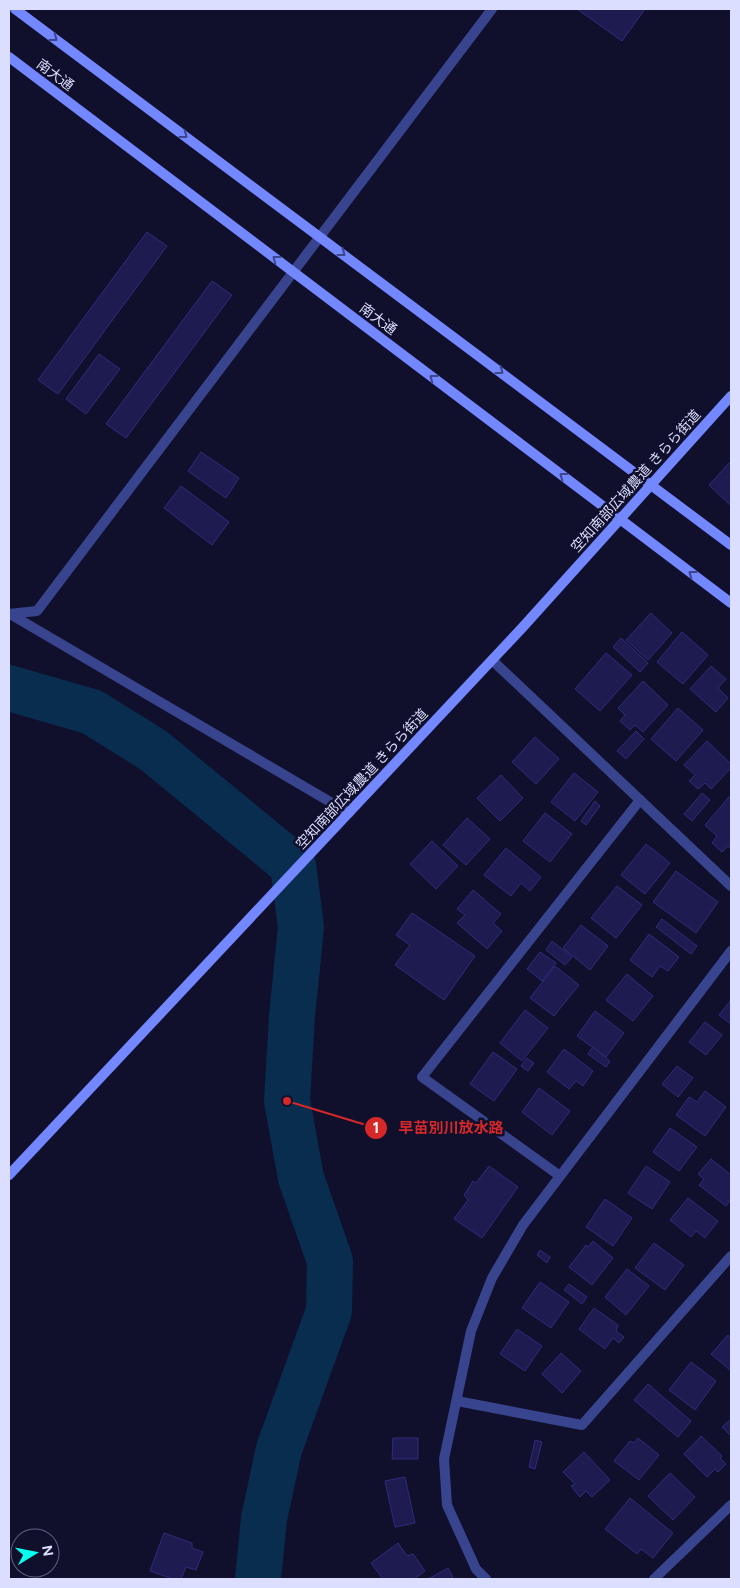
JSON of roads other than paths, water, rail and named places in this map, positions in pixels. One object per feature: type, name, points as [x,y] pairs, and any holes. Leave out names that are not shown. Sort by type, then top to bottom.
[{"type":"main road","name":"南大通","points":[[14,9],[731,545]]},
{"type":"main road","name":"南大通","points":[[9,57],[731,603]]},
{"type":"main road","name":"空知南部広域農道 きらら街道","points":[[9,1175],[492,660],[619,519],[653,485],[731,396]]},
{"type":"street","points":[[9,614],[37,611],[492,9]]},
{"type":"street","points":[[9,614],[349,813]]},
{"type":"street","points":[[492,660],[731,886]]},
{"type":"street","points":[[560,1176],[422,1077],[640,800]]},
{"type":"street","points":[[486,1579],[476,1569],[447,1505],[444,1459],[471,1331],[492,1278],[522,1226],[731,951]]},
{"type":"street","points":[[457,1401],[582,1425],[731,1256]]},
{"type":"street","points":[[654,1579],[731,1505]]},
{"type":"waterway","points":[[9,688],[92,712],[153,750],[293,865],[301,927],[292,1016],[287,1101],[301,1178],[330,1261],[329,1311],[279,1449],[264,1519],[258,1579]]},
{"type":"place","name":"早苗別川放水路","points":[[287,1101]]}]
